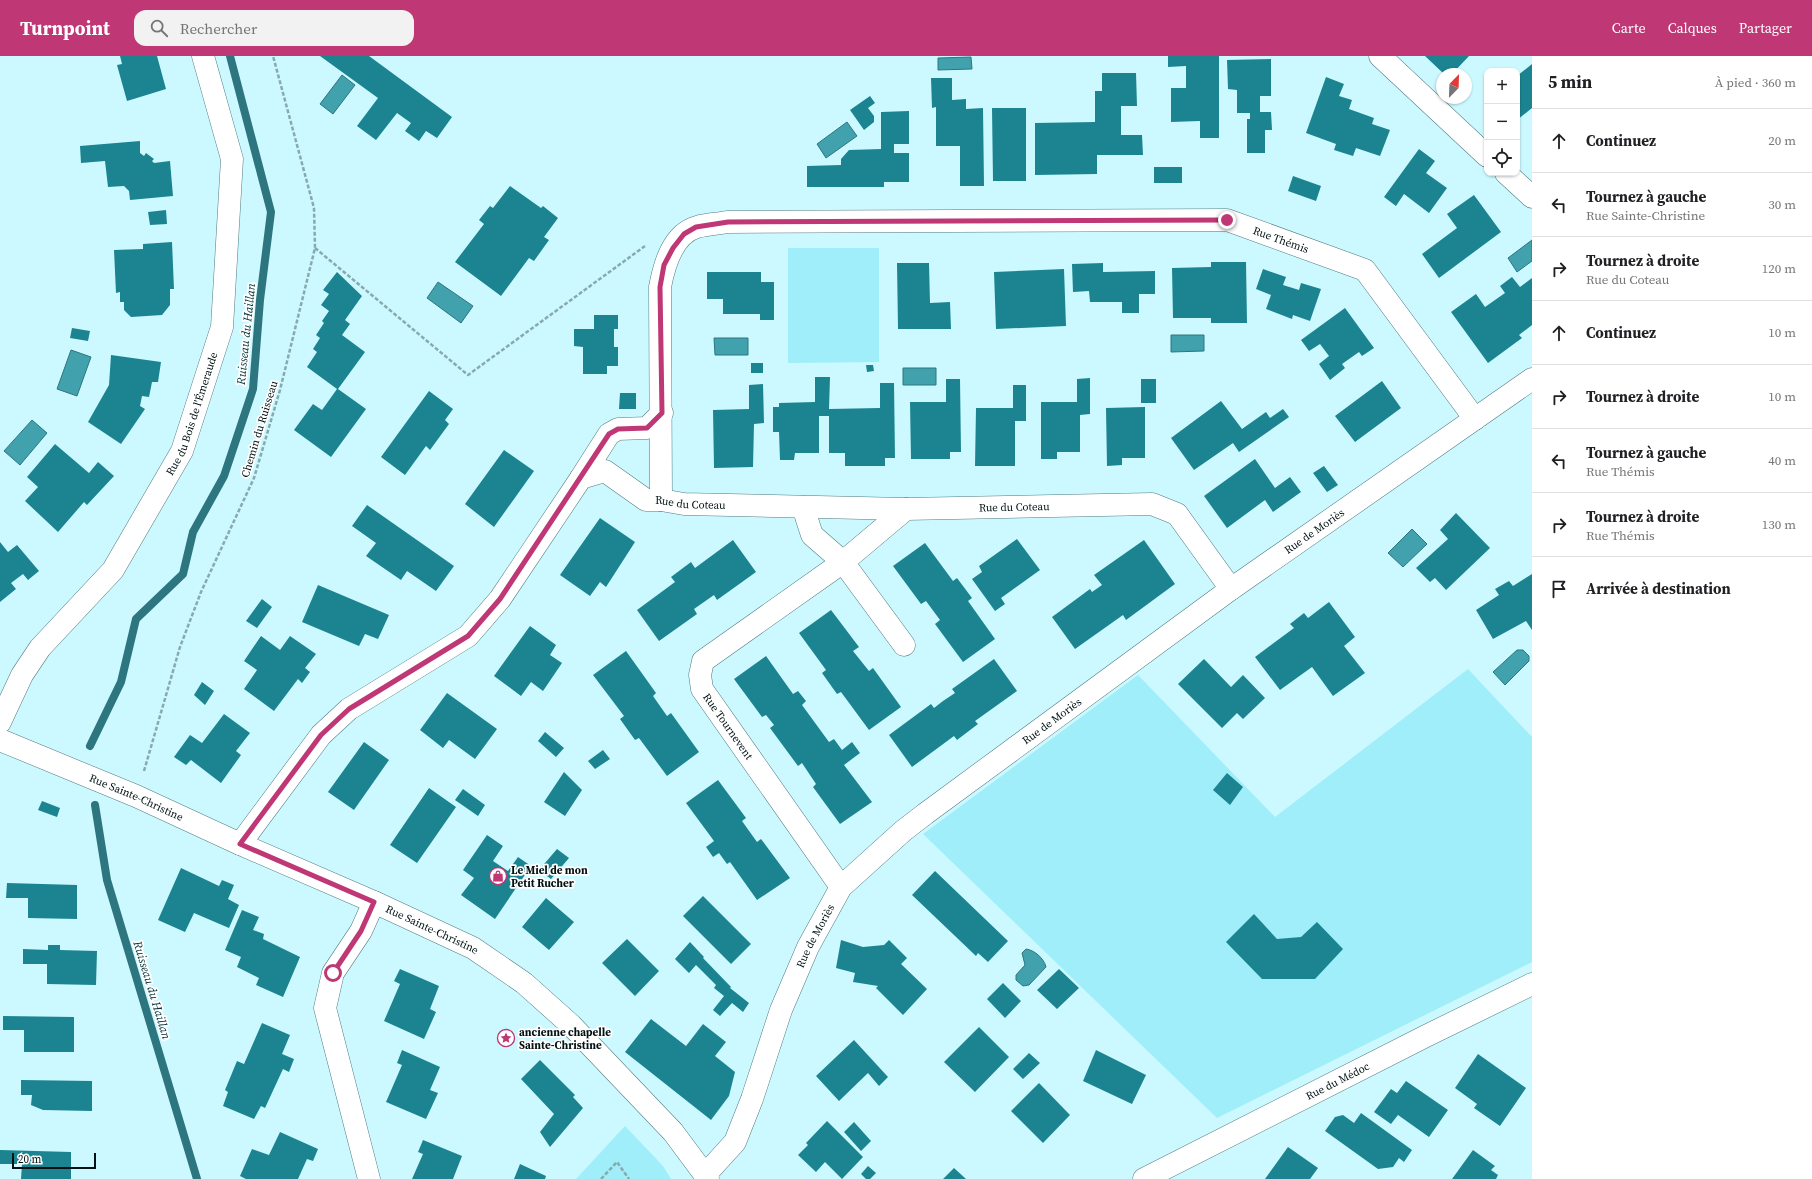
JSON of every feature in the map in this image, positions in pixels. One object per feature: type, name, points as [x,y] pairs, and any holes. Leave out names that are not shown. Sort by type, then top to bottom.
[{"type":"street","name":"Rue du Bois de l'Émeraude","points":[[0,722],[22,675],[40,648],[112,570],[182,451],[222,327],[232,159],[203,56]]},
{"type":"street","points":[[1380,56],[1484,153]]},
{"type":"street","points":[[1509,176],[1532,197]]},
{"type":"street","name":"Rue Thémis","points":[[661,500],[662,413],[660,287],[664,265],[681,238],[690,230],[696,227],[728,222],[1227,220],[1365,270],[1475,419]]},
{"type":"street","name":"Rue de Moriès","points":[[706,1177],[735,1142],[752,1099],[781,1010],[808,947],[841,887],[903,831],[1231,589],[1532,379]]},
{"type":"street","points":[[240,844],[321,735],[349,709],[468,636],[500,599],[609,434],[618,429],[647,428],[662,413]]},
{"type":"street","name":"Rue du Coteau","points":[[581,478],[605,471],[646,500],[661,500],[684,504],[906,509],[1152,504],[1177,514],[1231,589]]},
{"type":"street","points":[[803,507],[812,535],[843,562],[904,645]]},
{"type":"street","name":"Rue Tournevent","points":[[841,887],[702,689],[700,675],[703,661],[843,562],[906,509]]},
{"type":"street","name":"Rue Sainte-Christine","points":[[0,740],[136,796],[240,844],[374,902],[473,948],[524,982],[571,1025],[673,1132],[706,1177]]},
{"type":"street","points":[[369,1179],[325,1008],[333,973],[361,931],[374,902]]},
{"type":"street","name":"Rue du Médoc","points":[[1144,1179],[1412,1043],[1531,989]]},
{"type":"path","name":"Chemin du Ruisseau","points":[[136,796],[180,646],[201,592],[254,478],[280,390],[315,248],[314,208],[273,56]]},
{"type":"path","points":[[315,248],[468,375],[645,246],[668,257]]},
{"type":"path","points":[[601,1179],[618,1162],[629,1179]]},
{"type":"shaded area","points":[[971,57],[972,69],[938,70],[938,58]]},
{"type":"shaded area","points":[[342,75],[355,85],[333,114],[320,104]]},
{"type":"shaded area","points":[[847,122],[857,136],[826,158],[817,144]]},
{"type":"shaded area","points":[[1532,240],[1532,261],[1517,272],[1508,258]]},
{"type":"shaded area","points":[[788,248],[879,248],[879,362],[788,363]]},
{"type":"shaded area","points":[[438,282],[473,306],[461,323],[427,298]]},
{"type":"shaded area","points":[[1171,335],[1204,335],[1204,351],[1171,352]]},
{"type":"shaded area","points":[[714,338],[748,338],[748,355],[715,355]]},
{"type":"shaded area","points":[[71,350],[91,357],[77,396],[57,389]]},
{"type":"shaded area","points":[[903,368],[936,368],[936,385],[903,385]]},
{"type":"shaded area","points":[[32,420],[47,433],[20,465],[4,451]]},
{"type":"shaded area","points":[[1412,529],[1427,544],[1403,567],[1388,553]]},
{"type":"shaded area","points":[[1517,650],[1523,650],[1529,656],[1529,661],[1505,685],[1493,672]]},
{"type":"shaded area","points":[[1468,669],[1532,737],[1532,962],[1217,1118],[923,834],[1138,675],[1275,817]]},
{"type":"shaded area","points":[[1026,949],[1038,955],[1046,967],[1029,985],[1023,986],[1016,980],[1016,975],[1025,965],[1022,953]]},
{"type":"shaded area","points":[[625,1126],[663,1166],[671,1179],[576,1179]]},
{"type":"building","points":[[120,56],[157,56],[166,89],[127,101],[117,65],[122,64]]},
{"type":"building","points":[[320,56],[369,56],[452,117],[437,138],[426,131],[419,141],[405,131],[411,123],[397,113],[376,140],[357,126],[378,98]]},
{"type":"building","points":[[1168,56],[1219,56],[1219,138],[1200,138],[1200,121],[1171,122],[1171,88],[1186,88],[1186,66],[1168,67]]},
{"type":"building","points":[[1425,56],[1469,56],[1458,68],[1438,68]]},
{"type":"building","points":[[1271,59],[1271,96],[1260,96],[1260,112],[1271,112],[1272,130],[1265,130],[1265,153],[1247,153],[1247,119],[1250,119],[1250,113],[1237,113],[1237,90],[1228,89],[1227,60]]},
{"type":"building","points":[[1532,64],[1532,108],[1520,118],[1520,104],[1520,74]]},
{"type":"building","points":[[1102,73],[1136,73],[1137,106],[1121,106],[1121,135],[1142,135],[1143,155],[1097,155],[1097,174],[1035,175],[1035,123],[1095,122],[1095,91],[1102,91]]},
{"type":"building","points":[[1326,77],[1344,84],[1339,96],[1352,100],[1349,109],[1374,118],[1372,124],[1390,130],[1380,156],[1356,148],[1353,156],[1334,150],[1336,144],[1306,133]]},
{"type":"building","points":[[931,78],[952,78],[952,100],[966,99],[966,109],[983,108],[984,186],[960,186],[960,146],[936,146],[936,107],[932,108]]},
{"type":"building","points":[[870,96],[875,103],[868,108],[874,116],[874,122],[864,130],[850,110]]},
{"type":"building","points":[[992,108],[1026,108],[1026,181],[993,181]]},
{"type":"building","points":[[909,111],[909,144],[894,144],[894,153],[909,153],[909,182],[884,182],[884,187],[807,187],[807,166],[841,165],[841,159],[849,150],[881,149],[881,112]]},
{"type":"building","points":[[140,141],[140,153],[144,156],[146,153],[154,159],[152,161],[154,163],[170,161],[173,196],[130,200],[129,191],[124,186],[108,187],[105,161],[81,163],[80,146]]},
{"type":"building","points":[[1419,149],[1435,161],[1426,173],[1447,188],[1429,213],[1404,194],[1396,206],[1384,197]]},
{"type":"building","points":[[1154,167],[1182,167],[1182,183],[1154,183]]},
{"type":"building","points":[[1293,176],[1321,186],[1316,201],[1288,191]]},
{"type":"building","points":[[510,186],[541,208],[543,206],[558,218],[544,237],[549,240],[534,261],[529,258],[501,296],[455,262],[484,224],[479,220],[490,206],[493,208]]},
{"type":"building","points":[[1474,195],[1501,232],[1439,278],[1422,254],[1457,228],[1447,214]]},
{"type":"building","points":[[166,210],[167,224],[150,225],[148,212]]},
{"type":"building","points":[[172,242],[174,289],[170,289],[170,305],[162,315],[131,317],[124,310],[124,302],[120,302],[120,292],[116,293],[114,250],[143,249],[143,244]]},
{"type":"building","points":[[1211,262],[1246,262],[1247,323],[1211,323],[1211,318],[1173,318],[1172,268],[1211,267]]},
{"type":"building","points":[[897,263],[929,263],[930,303],[950,302],[951,329],[898,329]]},
{"type":"building","points":[[1103,263],[1103,272],[1155,271],[1155,294],[1139,294],[1139,313],[1122,313],[1122,302],[1090,302],[1089,291],[1073,292],[1072,264]]},
{"type":"building","points":[[1064,269],[1066,326],[996,329],[994,272]]},
{"type":"building","points":[[1263,269],[1286,277],[1283,285],[1299,290],[1301,283],[1321,289],[1310,321],[1293,315],[1292,319],[1266,309],[1271,295],[1256,289]]},
{"type":"building","points":[[337,272],[362,296],[345,320],[350,324],[342,335],[365,352],[338,389],[366,409],[331,457],[294,430],[313,404],[322,410],[337,389],[307,367],[317,352],[313,349],[320,338],[316,335],[324,323],[322,321],[329,311],[321,305],[329,294],[323,290]]},
{"type":"building","points":[[707,272],[761,272],[761,282],[774,282],[774,320],[760,320],[760,314],[723,314],[723,299],[707,299]]},
{"type":"building","points":[[1512,277],[1520,287],[1532,278],[1532,325],[1519,335],[1522,338],[1488,363],[1451,312],[1476,294],[1485,307],[1505,293],[1500,286]]},
{"type":"building","points":[[1345,308],[1374,348],[1362,356],[1359,352],[1342,364],[1345,368],[1330,380],[1319,364],[1329,356],[1320,344],[1309,351],[1301,340]]},
{"type":"building","points":[[594,315],[618,315],[618,329],[614,329],[614,347],[618,347],[618,366],[607,366],[607,374],[583,374],[583,347],[574,346],[574,329],[594,329]]},
{"type":"building","points":[[72,328],[90,331],[88,341],[70,338]]},
{"type":"building","points":[[111,355],[161,362],[158,382],[152,382],[149,397],[142,396],[140,406],[145,409],[121,444],[88,422],[109,385]]},
{"type":"building","points":[[751,363],[763,363],[763,373],[751,373]]},
{"type":"building","points":[[866,365],[873,365],[874,371],[867,372]]},
{"type":"building","points":[[815,377],[830,377],[829,409],[880,408],[880,383],[894,383],[895,458],[885,458],[885,466],[845,466],[845,453],[829,453],[829,416],[819,416],[819,453],[795,453],[794,460],[780,460],[779,432],[773,432],[773,407],[779,407],[779,403],[815,402]]},
{"type":"building","points":[[1090,378],[1090,414],[1080,415],[1080,452],[1057,452],[1057,459],[1041,459],[1041,402],[1077,402],[1077,379]]},
{"type":"building","points":[[946,379],[960,379],[961,452],[950,452],[950,459],[911,459],[910,402],[946,402]]},
{"type":"building","points":[[1141,379],[1156,379],[1156,403],[1141,403]]},
{"type":"building","points":[[1382,381],[1401,408],[1355,442],[1335,416]]},
{"type":"building","points":[[763,384],[764,423],[754,424],[753,467],[714,468],[713,410],[749,409],[749,385]]},
{"type":"building","points":[[1013,385],[1026,385],[1026,421],[1015,421],[1015,466],[975,466],[976,408],[1013,408]]},
{"type":"building","points":[[429,391],[453,409],[445,420],[449,424],[430,450],[426,446],[405,475],[381,457]]},
{"type":"building","points":[[620,393],[636,393],[636,409],[619,409]]},
{"type":"building","points":[[1221,401],[1242,429],[1266,412],[1270,418],[1283,409],[1289,417],[1239,452],[1233,443],[1194,470],[1171,438]]},
{"type":"building","points":[[1145,407],[1145,458],[1122,458],[1122,465],[1107,466],[1106,408]]},
{"type":"building","points":[[55,444],[89,473],[98,462],[114,476],[87,505],[84,502],[58,532],[25,501],[38,487],[27,477]]},
{"type":"building","points":[[504,450],[534,471],[494,527],[465,504]]},
{"type":"building","points":[[1255,459],[1275,488],[1290,477],[1301,492],[1273,512],[1265,500],[1227,528],[1204,496]]},
{"type":"building","points":[[1324,466],[1338,485],[1327,492],[1313,473]]},
{"type":"building","points":[[367,505],[454,566],[436,591],[407,571],[401,580],[366,556],[376,543],[352,526]]},
{"type":"building","points":[[1456,513],[1490,548],[1446,590],[1435,578],[1430,582],[1416,568],[1448,539],[1440,530]]},
{"type":"building","points":[[600,518],[635,542],[606,587],[600,582],[590,596],[560,575]]},
{"type":"building","points":[[1017,539],[1040,570],[1001,598],[1005,604],[995,611],[972,579],[982,572],[979,566]]},
{"type":"building","points":[[733,540],[756,572],[717,600],[714,595],[694,609],[697,614],[659,641],[637,610],[675,582],[671,577],[691,562],[695,568]]},
{"type":"building","points":[[1144,540],[1175,584],[1126,620],[1123,615],[1075,649],[1052,617],[1090,589],[1092,592],[1102,585],[1094,575]]},
{"type":"building","points":[[0,542],[8,552],[17,545],[39,571],[28,580],[23,574],[11,583],[16,589],[0,602]]},
{"type":"building","points":[[925,543],[953,581],[957,578],[972,598],[968,601],[995,639],[963,662],[935,624],[940,620],[926,601],[921,604],[893,566]]},
{"type":"building","points":[[1532,574],[1532,630],[1526,621],[1493,639],[1476,610],[1499,595],[1495,589],[1509,581],[1513,586]]},
{"type":"building","points":[[318,585],[389,615],[378,639],[365,634],[359,646],[302,622]]},
{"type":"building","points":[[262,599],[272,607],[257,628],[246,621]]},
{"type":"building","points":[[1329,602],[1355,637],[1344,646],[1365,673],[1333,696],[1312,667],[1280,690],[1255,657],[1294,628],[1290,624],[1304,613],[1308,618]]},
{"type":"building","points":[[831,610],[859,647],[853,651],[869,671],[873,668],[901,707],[869,730],[841,692],[837,694],[822,673],[826,670],[799,633]]},
{"type":"building","points":[[530,626],[556,645],[550,655],[562,663],[543,691],[531,682],[521,696],[494,676]]},
{"type":"building","points":[[261,636],[280,650],[290,636],[316,654],[305,668],[310,672],[302,683],[298,679],[274,711],[244,689],[257,670],[244,661]]},
{"type":"building","points":[[626,651],[656,693],[653,696],[667,716],[671,713],[699,752],[667,776],[639,738],[635,740],[620,719],[624,716],[593,675]]},
{"type":"building","points":[[766,656],[793,694],[798,691],[806,701],[802,705],[829,742],[834,739],[842,750],[852,742],[860,753],[844,765],[872,802],[840,824],[813,787],[816,784],[802,763],[798,766],[770,728],[774,725],[766,715],[762,717],[734,679]]},
{"type":"building","points":[[994,659],[1017,691],[975,721],[978,724],[957,740],[954,736],[912,767],[889,735],[931,704],[934,708],[955,693],[952,689]]},
{"type":"building","points":[[1204,659],[1231,687],[1243,675],[1265,698],[1243,719],[1237,713],[1222,728],[1178,684]]},
{"type":"building","points":[[202,682],[214,691],[205,705],[194,695]]},
{"type":"building","points":[[447,693],[497,729],[475,759],[449,740],[443,748],[420,730]]},
{"type":"building","points":[[224,714],[250,733],[236,751],[241,755],[221,783],[191,760],[186,765],[174,757],[190,735],[202,743]]},
{"type":"building","points":[[545,732],[564,748],[556,757],[538,741]]},
{"type":"building","points":[[364,742],[389,760],[354,810],[328,792]]},
{"type":"building","points":[[603,750],[610,759],[595,769],[588,761]]},
{"type":"building","points":[[564,772],[582,790],[565,816],[544,802]]},
{"type":"building","points":[[1227,773],[1243,787],[1230,805],[1213,790]]},
{"type":"building","points":[[718,780],[746,818],[742,821],[757,842],[761,839],[790,878],[757,900],[730,862],[727,864],[719,853],[713,857],[706,847],[714,841],[686,803]]},
{"type":"building","points":[[429,788],[456,807],[417,863],[390,845]]},
{"type":"building","points":[[463,789],[485,805],[478,816],[455,800]]},
{"type":"building","points":[[42,801],[60,808],[57,817],[38,810]]},
{"type":"building","name":"Le Miel de mon Petit Rucher","points":[[487,835],[503,846],[493,861],[508,871],[518,857],[531,866],[495,919],[461,895],[474,878],[463,870]]},
{"type":"building","points":[[557,849],[569,858],[551,879],[539,870]]},
{"type":"building","points":[[181,868],[219,886],[222,880],[234,885],[228,899],[239,905],[229,928],[194,913],[185,932],[158,920]]},
{"type":"building","points":[[935,871],[1008,941],[988,962],[978,953],[976,956],[912,895]]},
{"type":"building","points":[[7,883],[77,885],[77,919],[28,918],[28,898],[6,898]]},
{"type":"building","points":[[703,896],[751,944],[731,964],[683,916]]},
{"type":"building","points":[[546,898],[574,922],[549,950],[522,927]]},
{"type":"building","points":[[242,910],[259,917],[253,930],[264,934],[263,939],[300,957],[283,997],[256,985],[259,978],[237,967],[241,957],[225,950]]},
{"type":"building","points":[[1254,914],[1277,939],[1301,937],[1317,922],[1343,949],[1315,979],[1262,979],[1226,942]]},
{"type":"building","points":[[627,939],[659,971],[635,996],[602,963]]},
{"type":"building","points":[[841,940],[863,947],[884,945],[889,940],[907,958],[901,964],[927,989],[903,1015],[876,988],[878,986],[853,982],[855,973],[836,968]]},
{"type":"building","points":[[690,942],[731,987],[730,988],[749,1003],[743,1012],[732,1003],[720,1016],[713,1010],[724,996],[714,988],[716,985],[696,965],[689,973],[675,959]]},
{"type":"building","points":[[48,945],[60,945],[60,950],[97,951],[96,985],[47,984],[47,964],[23,964],[23,949],[48,950]]},
{"type":"building","points":[[400,969],[439,986],[430,1009],[436,1012],[424,1039],[384,1021],[400,984],[394,981]]},
{"type":"building","points":[[1059,969],[1079,988],[1057,1009],[1037,990]]},
{"type":"building","points":[[1003,983],[1021,1001],[1005,1018],[987,999]]},
{"type":"building","points":[[3,1016],[74,1017],[74,1052],[24,1052],[24,1030],[3,1030]]},
{"type":"building","points":[[651,1019],[686,1046],[703,1024],[726,1042],[715,1056],[735,1072],[729,1096],[711,1120],[625,1052]]},
{"type":"building","points":[[262,1023],[290,1035],[282,1054],[294,1059],[289,1072],[283,1069],[265,1108],[261,1106],[254,1119],[223,1106],[228,1092],[225,1090],[237,1061],[244,1064]]},
{"type":"building","points":[[979,1027],[1009,1057],[975,1092],[944,1062]]},
{"type":"building","points":[[854,1040],[888,1077],[879,1086],[868,1073],[839,1101],[816,1076]]},
{"type":"building","points":[[402,1050],[440,1067],[430,1090],[438,1093],[426,1119],[386,1102],[402,1065],[397,1063]]},
{"type":"building","points":[[1096,1050],[1146,1075],[1132,1104],[1083,1081]]},
{"type":"building","points":[[1029,1053],[1040,1063],[1023,1079],[1013,1069]]},
{"type":"building","points":[[1478,1054],[1526,1088],[1500,1126],[1474,1108],[1477,1104],[1455,1088]]},
{"type":"building","points":[[540,1060],[575,1095],[573,1097],[583,1108],[550,1147],[540,1132],[554,1114],[521,1079]]},
{"type":"building","points":[[21,1080],[92,1081],[92,1111],[43,1110],[31,1105],[32,1095],[21,1095]]},
{"type":"building","points":[[1406,1081],[1448,1110],[1429,1137],[1398,1115],[1391,1124],[1374,1112],[1391,1089],[1397,1093]]},
{"type":"building","points":[[1039,1083],[1070,1115],[1043,1143],[1011,1111]]},
{"type":"building","points":[[1361,1113],[1412,1150],[1404,1162],[1399,1158],[1393,1167],[1378,1169],[1325,1131],[1335,1117],[1343,1115],[1354,1123]]},
{"type":"building","points":[[827,1121],[863,1157],[842,1179],[825,1162],[816,1172],[798,1155],[808,1145],[806,1143]]},
{"type":"building","points":[[854,1122],[871,1141],[861,1151],[844,1132]]},
{"type":"building","points":[[280,1132],[318,1149],[313,1161],[307,1159],[298,1179],[246,1179],[240,1176],[252,1149],[269,1155]]},
{"type":"building","points":[[423,1140],[462,1156],[453,1179],[412,1179],[423,1154],[418,1152]]},
{"type":"building","points":[[1288,1147],[1318,1168],[1310,1179],[1265,1179]]},
{"type":"building","points":[[0,1150],[71,1152],[71,1179],[21,1179],[22,1164],[0,1164]]},
{"type":"building","points":[[1473,1150],[1495,1166],[1491,1170],[1498,1175],[1496,1179],[1452,1179]]},
{"type":"building","points":[[520,1164],[546,1176],[545,1179],[514,1179]]},
{"type":"building","points":[[868,1166],[876,1173],[870,1179],[866,1179],[861,1174]]},
{"type":"building","points":[[954,1168],[966,1179],[943,1179]]},
{"type":"waterway","name":"Ruisseau du Haillan","points":[[90,746],[121,682],[136,619],[183,574],[193,532],[224,476],[253,389],[260,300],[271,212],[230,56]]},
{"type":"waterway","name":"Ruisseau du Haillan","points":[[95,805],[107,880],[197,1179]]},
{"type":"place","name":"Le Miel de mon Petit Rucher","points":[[498,876]]},
{"type":"place","name":"ancienne chapelle Sainte-Christine","points":[[506,1038]]},
{"type":"route","points":[[333,973],[361,931],[374,902],[240,844],[321,735],[349,709],[420,664],[468,636],[500,599],[609,434],[618,429],[647,428],[662,413],[660,287],[664,265],[673,248],[684,234],[696,227],[728,222],[1227,220]]}]
